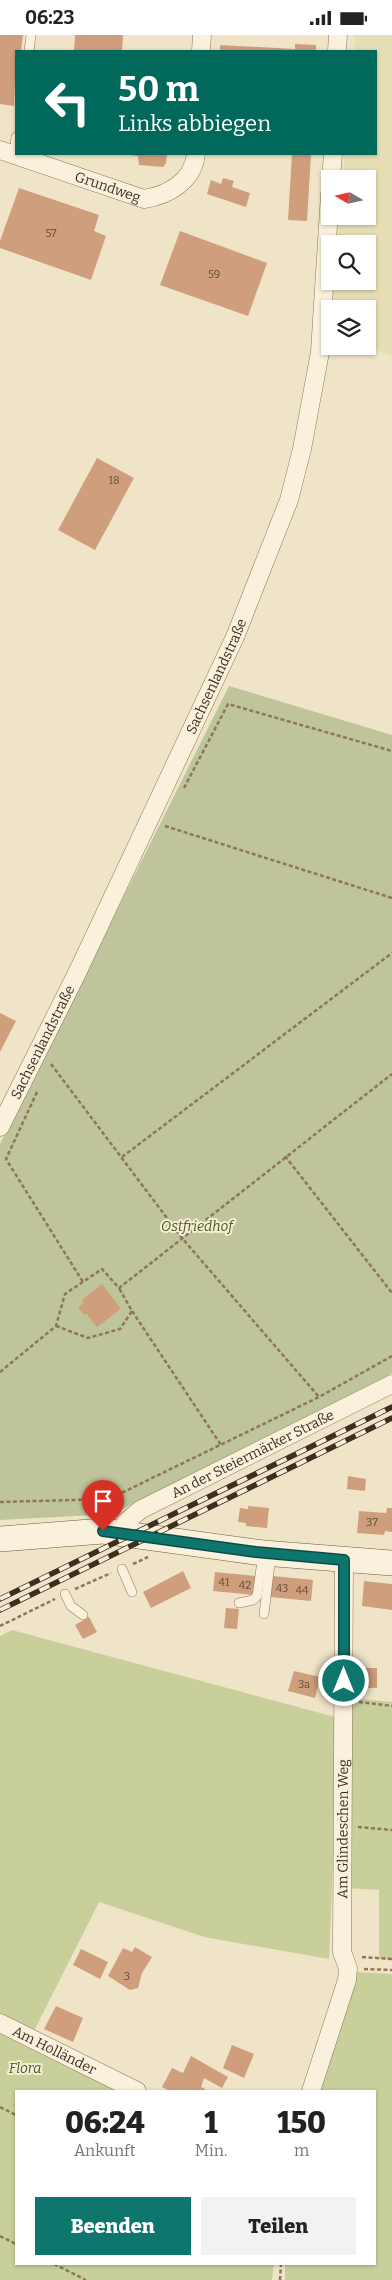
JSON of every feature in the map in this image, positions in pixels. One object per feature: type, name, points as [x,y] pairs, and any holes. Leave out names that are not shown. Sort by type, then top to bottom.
[{"type":"street","points":[[201,50],[202,35]]},
{"type":"street","points":[[337,50],[338,35]]},
{"type":"street","name":"Grundweg","points":[[7,153],[144,199],[160,197],[174,190],[186,178],[195,163],[196,155]]},
{"type":"street","points":[[332,170],[333,155]]},
{"type":"street","name":"Sachsenlandstraße","points":[[0,1127],[78,971],[235,637],[289,500],[302,449],[320,352],[328,225]]},
{"type":"street","name":"An der Steiermärker Straße","points":[[120,1532],[125,1523],[140,1510],[392,1384]]},
{"type":"street","points":[[0,1539],[85,1531],[120,1532],[267,1553],[392,1563]]},
{"type":"street","name":"Am Glindeschen Weg","points":[[311,2090],[347,1980],[342,1826],[344,1560]]},
{"type":"street","name":"Am Holländer","points":[[0,2023],[135,2090]]},
{"type":"lane","points":[[29,50],[31,35]]},
{"type":"lane","points":[[7,153],[15,139]]},
{"type":"lane","points":[[240,1603],[247,1603],[257,1596],[267,1553]]},
{"type":"lane","points":[[264,1614],[267,1553]]},
{"type":"lane","points":[[122,1569],[132,1592]]},
{"type":"lane","points":[[66,1594],[71,1606],[83,1615]]},
{"type":"path","points":[[182,791],[228,704],[392,751]]},
{"type":"path","points":[[160,834],[164,825],[392,898]]},
{"type":"path","points":[[122,1157],[392,953]]},
{"type":"path","points":[[47,1073],[55,1055]]},
{"type":"path","points":[[51,1064],[182,1238],[319,1397]]},
{"type":"path","points":[[119,1288],[392,1074]]},
{"type":"path","points":[[39,1090],[6,1159],[83,1282]]},
{"type":"path","points":[[285,1156],[392,1293]]},
{"type":"path","points":[[0,1373],[56,1326],[65,1294],[102,1269],[119,1288],[132,1311],[221,1445]]},
{"type":"path","points":[[56,1326],[88,1338],[120,1329],[132,1311]]},
{"type":"path","points":[[0,1502],[109,1499],[319,1397],[392,1356]]},
{"type":"path","points":[[0,1626],[90,1581],[155,1554],[159,1538]]},
{"type":"path","points":[[344,1701],[392,1706]]},
{"type":"path","points":[[342,1826],[392,1830]]},
{"type":"path","points":[[345,1961],[392,1959]]},
{"type":"path","points":[[345,1961],[392,1970]]},
{"type":"path","points":[[0,2107],[15,2114]]},
{"type":"path","points":[[0,2236],[15,2244]]},
{"type":"path","points":[[56,2265],[86,2280]]},
{"type":"path","points":[[280,2280],[281,2265]]},
{"type":"shaded area","points":[[355,35],[392,35],[392,356],[376,350],[376,300],[332,300],[333,290],[376,290],[376,235],[338,235],[338,225],[376,225],[376,170],[344,170],[345,155],[377,155],[377,50],[354,50]]},
{"type":"green space","name":"Ostfriedhof","points":[[229,686],[392,735],[392,1373],[113,1514],[0,1520],[0,1144]]},
{"type":"green space","points":[[12,1630],[339,1718],[329,1959],[204,1937],[99,1902],[32,2035],[0,2018],[0,1636]]},
{"type":"green space","points":[[350,1698],[392,1702],[392,1960],[379,1959],[379,1890],[346,1888]]},
{"type":"green space","points":[[356,1972],[392,1974],[392,2280],[285,2280],[285,2265],[376,2265],[376,2090],[316,2090]]},
{"type":"green space","name":"Flora","points":[[0,2030],[121,2090],[15,2090],[15,2265],[274,2265],[272,2280],[0,2280]]},
{"type":"building","points":[[0,35],[23,35],[21,50],[15,50],[14,106],[0,104]]},
{"type":"building","points":[[75,35],[123,35],[122,50],[74,50]]},
{"type":"building","points":[[295,44],[316,45],[316,50],[220,50],[220,45],[295,49]]},
{"type":"building","points":[[129,155],[167,155],[166,163],[163,167],[139,165],[138,156]]},
{"type":"building","points":[[292,155],[311,155],[307,221],[288,220]]},
{"type":"building","points":[[223,178],[234,181],[232,187],[250,193],[246,207],[207,194],[211,180],[221,184]]},
{"type":"building","points":[[19,188],[99,215],[94,231],[106,236],[91,280],[0,248],[0,241]]},
{"type":"building","points":[[180,231],[267,263],[248,316],[160,285]]},
{"type":"building","points":[[97,458],[134,478],[95,550],[58,530]]},
{"type":"building","points":[[0,1013],[16,1021],[0,1052]]},
{"type":"building","points":[[102,1284],[121,1309],[97,1327],[86,1313],[84,1315],[78,1307],[84,1303],[82,1300]]},
{"type":"building","points":[[348,1476],[366,1479],[365,1491],[347,1489]]},
{"type":"building","points":[[248,1506],[269,1508],[267,1528],[246,1526],[246,1523],[238,1522],[240,1508],[248,1509]]},
{"type":"building","points":[[387,1508],[392,1508],[392,1532],[385,1531],[384,1535],[357,1533],[359,1511],[386,1513]]},
{"type":"building","points":[[183,1571],[191,1588],[151,1608],[143,1592]]},
{"type":"building","points":[[215,1572],[256,1576],[254,1595],[213,1591]]},
{"type":"building","points":[[273,1576],[313,1580],[311,1601],[270,1597]]},
{"type":"building","points":[[364,1581],[392,1584],[392,1610],[362,1606]]},
{"type":"building","points":[[226,1608],[239,1609],[237,1629],[224,1628]]},
{"type":"building","points":[[89,1617],[97,1632],[83,1639],[75,1625]]},
{"type":"building","points":[[359,1668],[377,1668],[377,1688],[359,1688]]},
{"type":"building","points":[[294,1671],[320,1677],[315,1698],[288,1691]]},
{"type":"building","points":[[135,1947],[152,1957],[142,1973],[138,1988],[130,1990],[108,1976],[123,1948],[132,1952]]},
{"type":"building","points":[[81,1949],[108,1962],[100,1979],[73,1965]]},
{"type":"building","points":[[56,2006],[83,2018],[73,2042],[44,2029]]},
{"type":"building","points":[[232,2045],[254,2054],[244,2078],[223,2068]]},
{"type":"building","points":[[191,2056],[228,2077],[222,2088],[204,2078],[201,2087],[204,2090],[168,2090],[162,2087],[172,2068],[183,2073]]},
{"type":"railway","points":[[0,1599],[392,1407]]},
{"type":"railway","points":[[0,1610],[392,1418]]},
{"type":"route","points":[[103,1531],[256,1552],[344,1560],[344,1681]]}]
